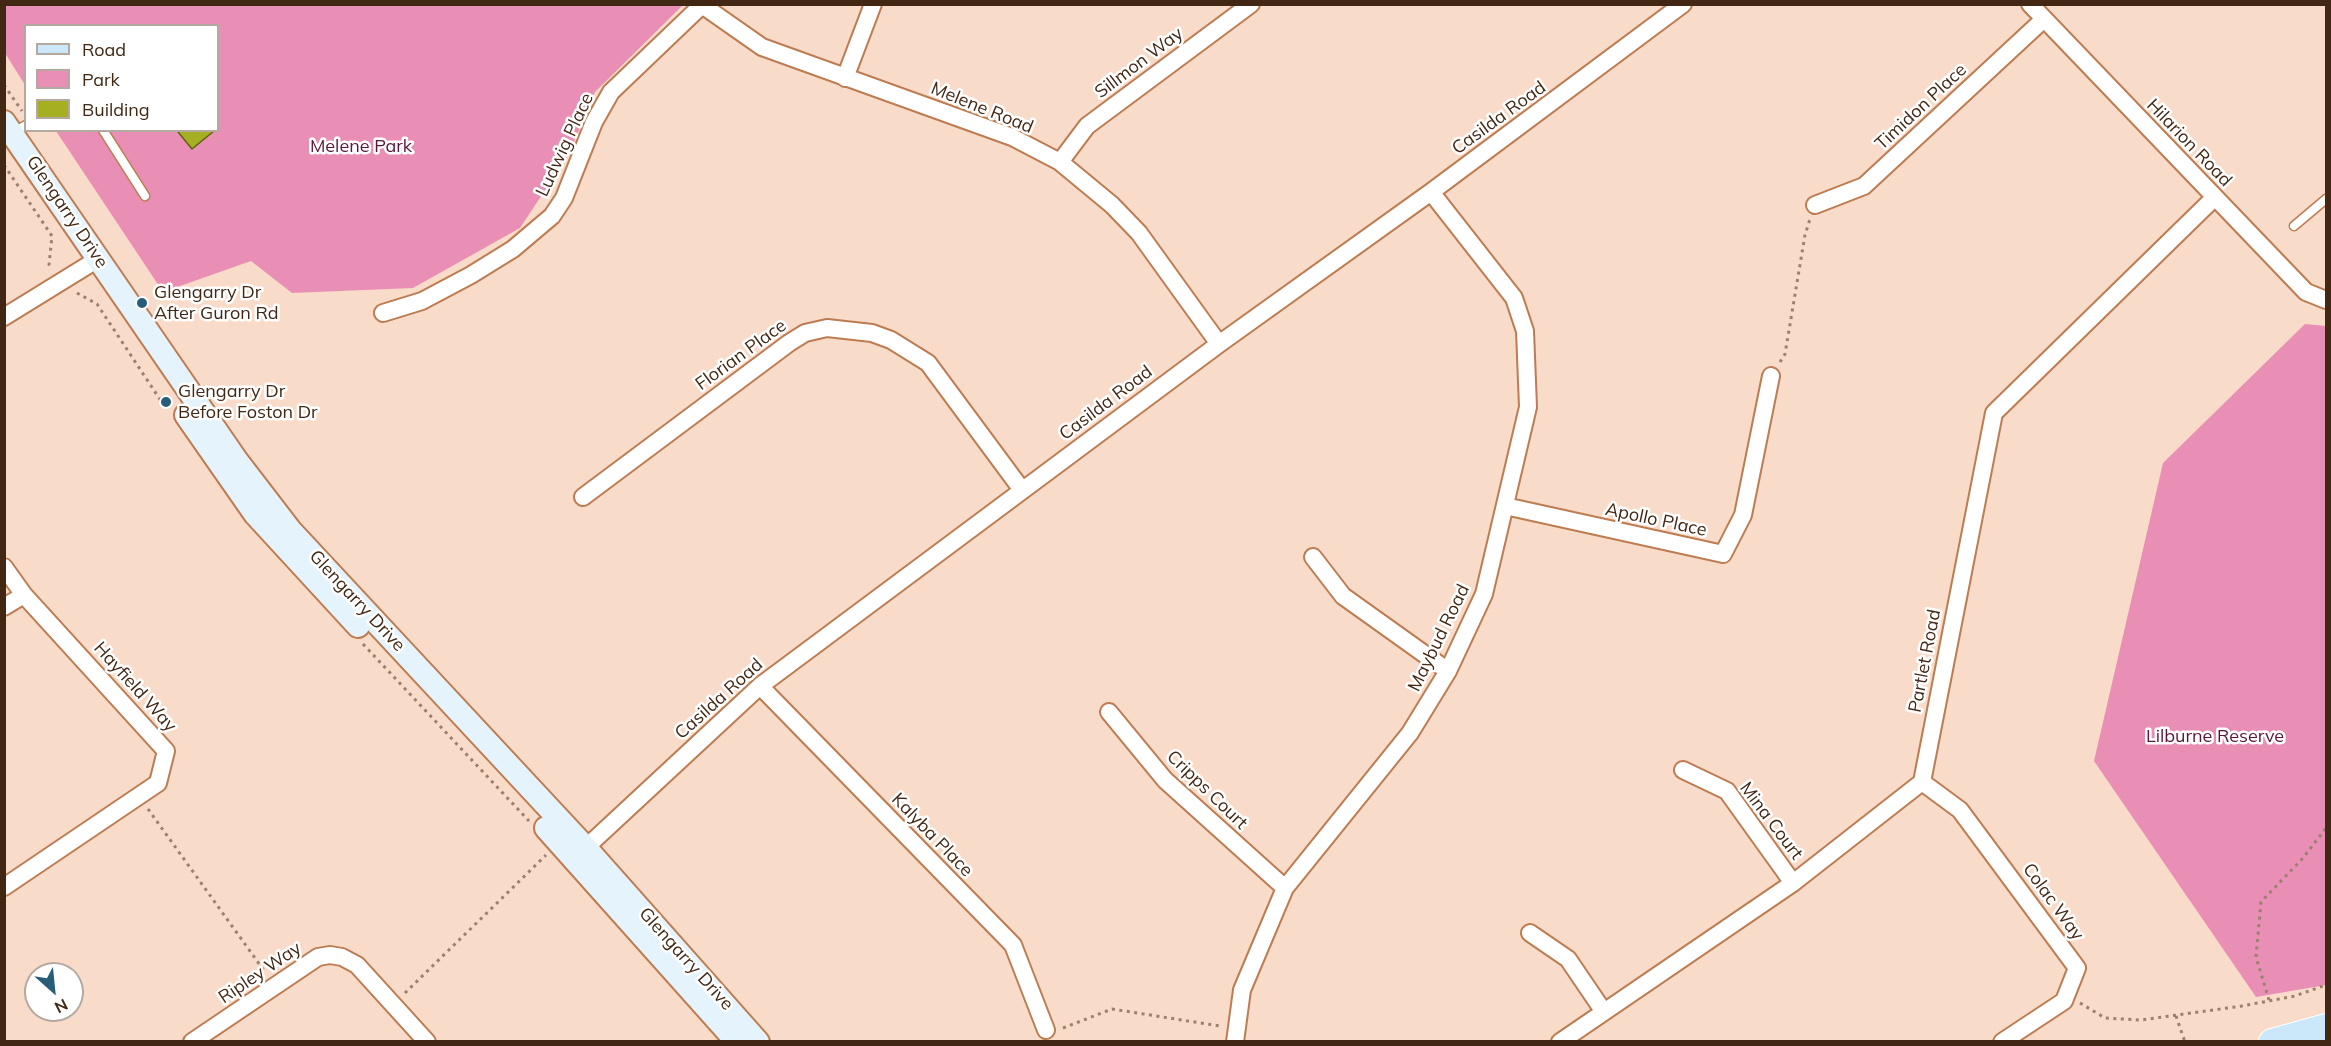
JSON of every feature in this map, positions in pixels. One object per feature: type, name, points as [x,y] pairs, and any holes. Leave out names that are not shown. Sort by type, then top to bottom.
[{"type":"main road","name":"Glengarry Drive","points":[[14,128],[92,262],[284,523],[580,854],[758,1041]]},
{"type":"main road","name":"Glengarry Drive","points":[[580,854],[737,1041]]},
{"type":"main road","points":[[2272,1041],[2326,1027]]},
{"type":"street","name":"Melene Road","points":[[702,4],[762,47],[1012,137],[1060,162],[1112,205],[1139,233],[1219,344]]},
{"type":"street","name":"Ludwig Place","points":[[383,313],[422,301],[471,275],[513,249],[552,216],[564,198],[594,122],[611,92],[702,4]]},
{"type":"street","points":[[845,78],[873,4]]},
{"type":"street","name":"Sillmon Way","points":[[1060,162],[1087,126],[1251,4]]},
{"type":"street","name":"Casilda Road","points":[[580,854],[760,686],[1219,344],[1431,192],[1683,4]]},
{"type":"street","name":"Hilarion Road","points":[[2030,4],[2306,292],[2326,300]]},
{"type":"street","name":"Timidon Place","points":[[1815,205],[1864,186],[2044,19]]},
{"type":"street","name":"Maybud Road","points":[[1236,1035],[1242,990],[1285,888],[1410,733],[1448,671],[1484,594],[1528,407],[1525,331],[1514,298],[1431,192]]},
{"type":"street","name":"Partlet Road","points":[[1922,782],[1994,413],[2214,198]]},
{"type":"street","points":[[4,317],[92,262]]},
{"type":"street","name":"Florian Place","points":[[583,496],[789,343],[805,333],[827,328],[872,333],[901,345],[928,363],[1022,490]]},
{"type":"street","name":"Apollo Place","points":[[1505,506],[1723,554],[1743,515],[1771,375]]},
{"type":"street","points":[[1313,557],[1343,596],[1448,671]]},
{"type":"street","name":"Hayfield Way","points":[[4,567],[24,595],[166,751],[158,783],[140,798],[4,886]]},
{"type":"street","points":[[4,607],[24,595]]},
{"type":"street","name":"Kalyba Place","points":[[760,686],[1013,945],[1046,1030]]},
{"type":"street","name":"Cripps Court","points":[[1109,712],[1165,780],[1285,888]]},
{"type":"street","name":"Mina Court","points":[[1683,770],[1727,791],[1793,883]]},
{"type":"street","points":[[1560,1041],[1793,883],[1922,782]]},
{"type":"street","name":"Colac Way","points":[[1922,782],[1960,810],[2077,968],[2064,1001]]},
{"type":"street","points":[[1530,933],[1568,959],[1604,1012]]},
{"type":"street","name":"Ripley Way","points":[[192,1041],[318,957],[330,955],[342,957],[357,965],[427,1041]]},
{"type":"street","points":[[2002,1041],[2064,1001]]},
{"type":"lane","points":[[104,132],[146,196]]},
{"type":"lane","points":[[2294,226],[2326,199]]},
{"type":"path","points":[[4,85],[14,128]]},
{"type":"path","points":[[1771,375],[1785,354],[1805,235],[1815,205]]},
{"type":"path","points":[[140,798],[276,987]]},
{"type":"path","points":[[2269,1001],[2256,957],[2261,902],[2303,858],[2326,828]]},
{"type":"path","points":[[393,1004],[554,847]]},
{"type":"path","points":[[2064,1001],[2081,1003],[2105,1018],[2141,1020],[2269,1001],[2326,985]]},
{"type":"path","points":[[1046,1030],[1069,1027],[1112,1009],[1236,1035]]},
{"type":"path","points":[[2176,1016],[2185,1041]]},
{"type":"green space","name":"Melene Park","points":[[4,5],[683,5],[595,92],[569,154],[520,228],[413,288],[292,293],[251,261],[163,292],[57,132],[219,132],[219,24],[24,24],[24,83],[5,53]]},
{"type":"green space","name":"Lilburne Reserve","points":[[2305,324],[2326,326],[2326,985],[2256,997],[2094,761],[2163,463]]},
{"type":"building","points":[[178,132],[213,132],[192,149]]},
{"type":"place","name":"Glengarry Dr After Guron Rd","points":[[142,303]]},
{"type":"place","name":"Glengarry Dr Before Foston Dr","points":[[166,402]]}]
